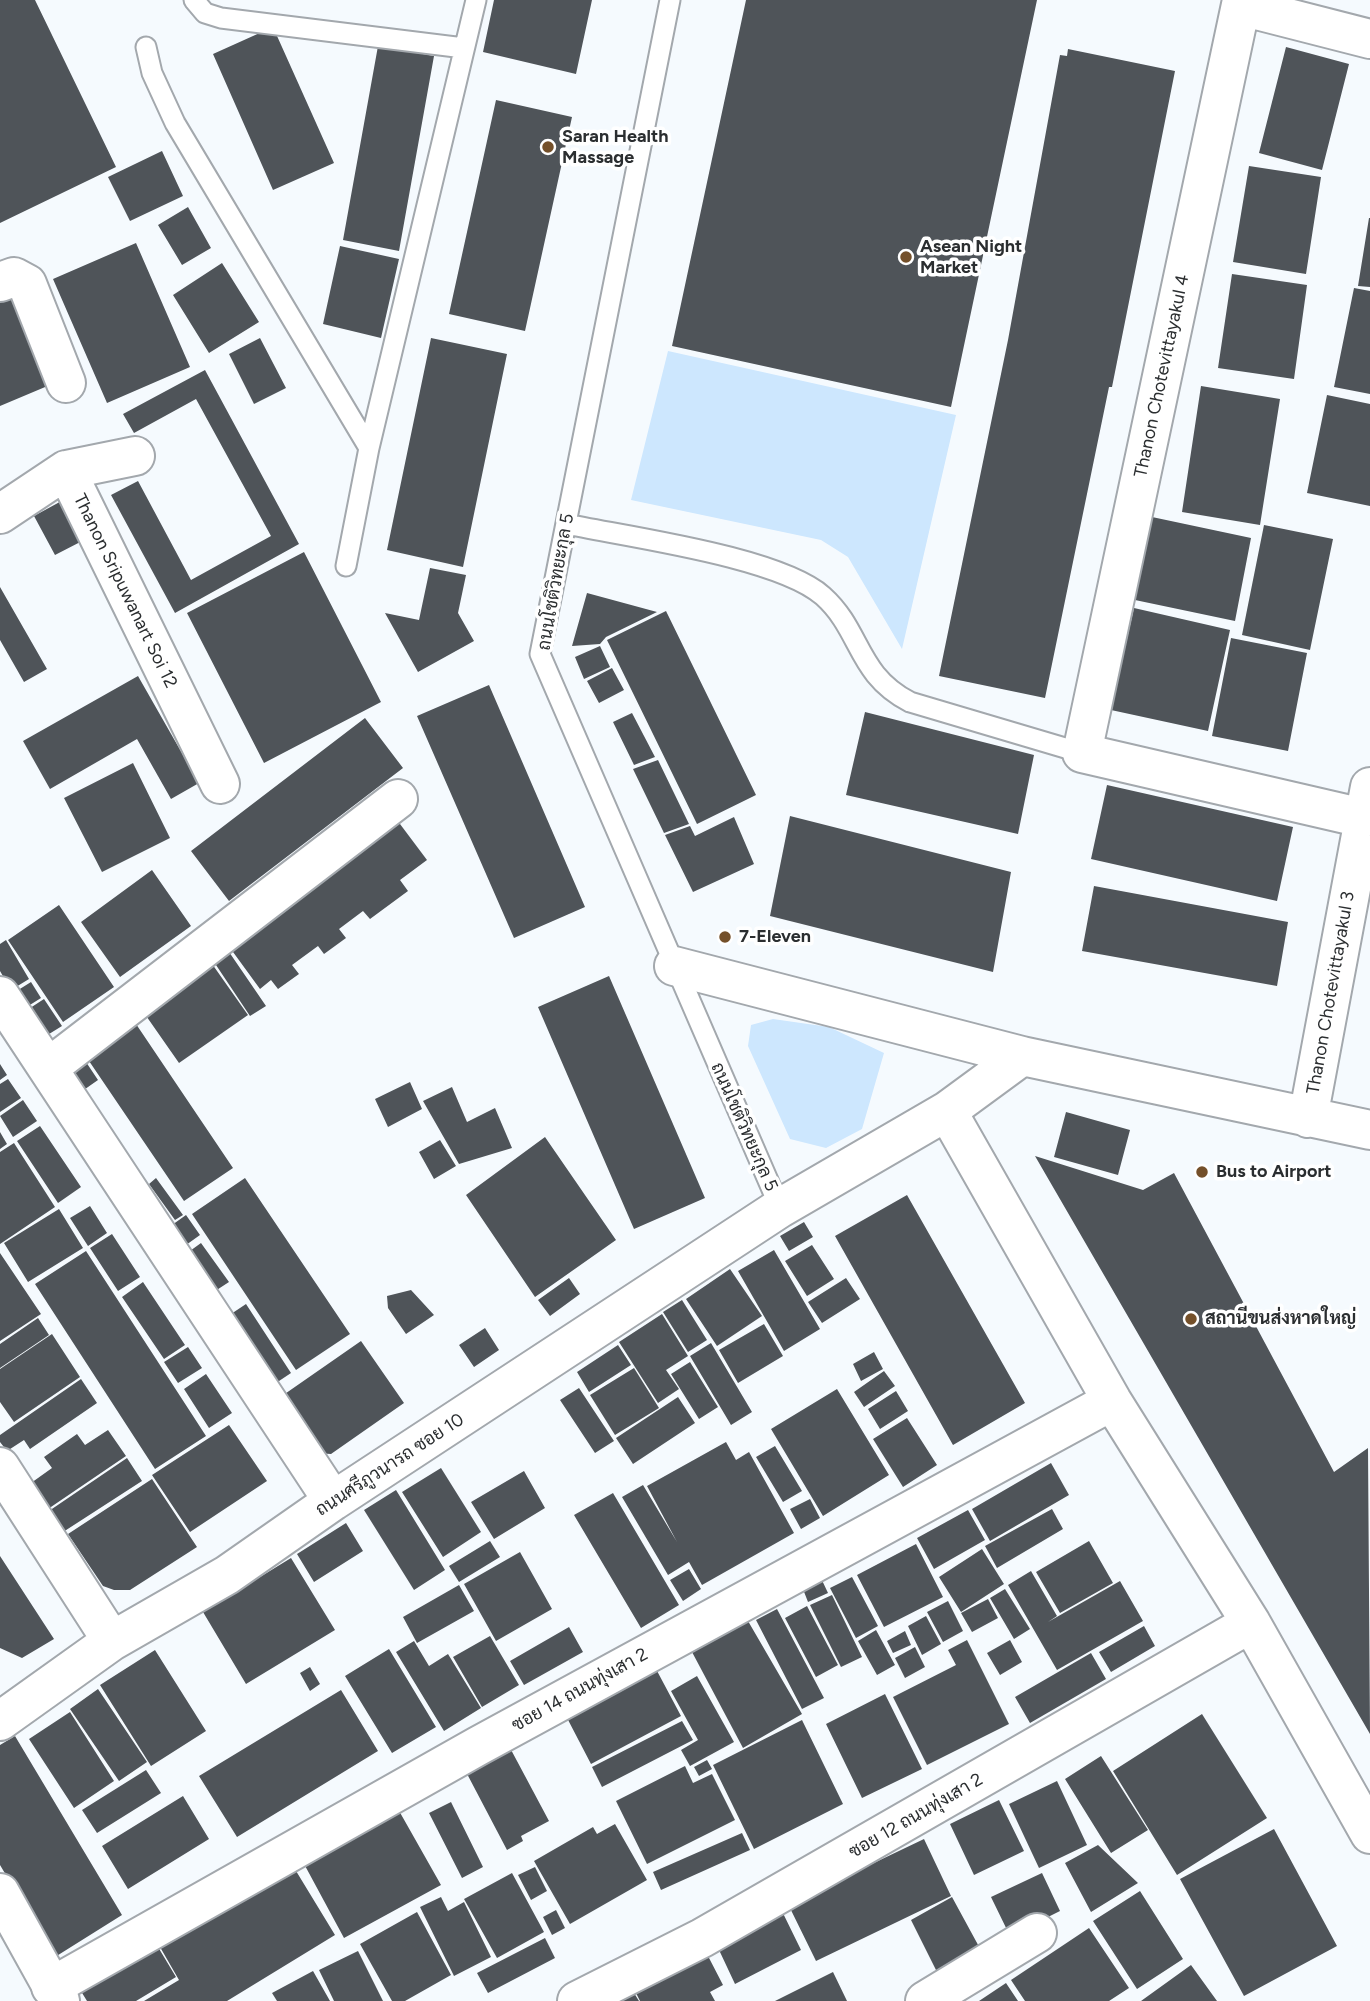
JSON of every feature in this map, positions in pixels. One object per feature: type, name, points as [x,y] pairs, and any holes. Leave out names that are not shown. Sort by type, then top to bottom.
[{"type":"street","points":[[1242,3],[1370,39]]},
{"type":"street","name":"Thanon Chotevittayakul 4","points":[[1082,753],[1242,3]]},
{"type":"street","points":[[0,282],[14,277],[27,284],[66,383]]},
{"type":"street","points":[[0,514],[66,470],[135,456]]},
{"type":"street","name":"Thanon Sripuwanart Soi 12","points":[[66,470],[220,784]]},
{"type":"street","points":[[1082,753],[1367,802]]},
{"type":"street","points":[[48,1068],[398,799]]},
{"type":"street","name":"Thanon Chotevittayakul 3","points":[[1308,1118],[1367,802]]},
{"type":"street","points":[[674,966],[1022,1056],[1370,1130]]},
{"type":"street","points":[[0,996],[332,1501]]},
{"type":"street","name":"ถนนศรีภูวนารถ ซอย 10","points":[[0,1721],[112,1641],[227,1576],[332,1501],[780,1208],[947,1111],[1022,1056]]},
{"type":"street","points":[[947,1111],[1112,1401],[1251,1623],[1370,1834]]},
{"type":"street","name":"ซอย 14 ถนนทุ่งเสา 2","points":[[56,1994],[478,1746],[1112,1401]]},
{"type":"street","points":[[0,1467],[112,1641]]},
{"type":"street","name":"ซอย 12 ถนนทุ่งเสา 2","points":[[577,2001],[702,1938],[1251,1623]]},
{"type":"street","points":[[0,1893],[56,1994]]},
{"type":"street","points":[[925,2001],[1037,1933]]},
{"type":"lane","points":[[194,0],[205,13],[221,18],[464,48]]},
{"type":"lane","points":[[346,566],[369,447],[476,0]]},
{"type":"lane","name":"ถนนโชติวิทยะกุล 5","points":[[670,0],[540,654],[780,1208]]},
{"type":"lane","points":[[146,47],[152,73],[175,123],[369,447]]},
{"type":"lane","points":[[566,524],[745,562],[795,578],[822,596],[833,608],[862,659],[889,691],[910,702],[1082,753]]},
{"type":"shaded area","points":[[668,351],[956,415],[902,649],[848,557],[821,540],[631,500]]},
{"type":"shaded area","points":[[773,1019],[829,1027],[884,1053],[862,1129],[826,1148],[790,1139],[748,1046],[751,1025]]},
{"type":"building","points":[[0,0],[35,0],[116,167],[0,223]]},
{"type":"building","points":[[494,0],[592,0],[576,74],[483,52]]},
{"type":"building","points":[[746,0],[1037,0],[951,407],[672,346]]},
{"type":"building","points":[[273,27],[334,163],[273,190],[213,54]]},
{"type":"building","points":[[378,46],[434,56],[399,251],[343,240]]},
{"type":"building","points":[[1286,47],[1349,64],[1322,170],[1259,153]]},
{"type":"building","points":[[1068,49],[1175,71],[1112,387],[1109,387],[1045,698],[939,676],[1008,340],[1060,55],[1067,56]]},
{"type":"building","points":[[496,100],[572,117],[525,331],[449,314]]},
{"type":"building","points":[[162,151],[183,196],[130,221],[108,177]]},
{"type":"building","points":[[1249,166],[1321,177],[1306,274],[1233,262]]},
{"type":"building","points":[[188,207],[211,248],[182,265],[158,225]]},
{"type":"building","points":[[1370,218],[1370,287],[1358,286]]},
{"type":"building","points":[[136,243],[190,367],[107,403],[53,279]]},
{"type":"building","points":[[340,246],[399,259],[381,338],[323,324]]},
{"type":"building","points":[[222,263],[259,322],[209,353],[173,295]]},
{"type":"building","points":[[1232,274],[1307,285],[1294,379],[1218,368]]},
{"type":"building","points":[[1354,288],[1370,291],[1370,394],[1334,387]]},
{"type":"building","points":[[19,294],[57,382],[0,406],[0,302]]},
{"type":"building","points":[[260,338],[286,388],[254,404],[229,354]]},
{"type":"building","points":[[431,338],[507,354],[463,567],[387,550]]},
{"type":"building","points":[[205,370],[299,544],[175,613],[111,495],[138,481],[191,580],[271,536],[196,399],[134,433],[123,414]]},
{"type":"building","points":[[1201,386],[1280,399],[1260,525],[1182,512]]},
{"type":"building","points":[[1327,395],[1370,404],[1370,506],[1307,493]]},
{"type":"building","points":[[67,498],[88,538],[55,555],[34,516]]},
{"type":"building","points":[[1152,517],[1251,538],[1235,621],[1135,600]]},
{"type":"building","points":[[1264,525],[1333,539],[1310,650],[1242,635]]},
{"type":"building","points":[[304,552],[381,702],[264,763],[187,613]]},
{"type":"building","points":[[430,568],[466,575],[458,613],[474,641],[418,672],[385,613],[419,620]]},
{"type":"building","points":[[0,587],[47,669],[24,682],[0,640]]},
{"type":"building","points":[[587,593],[657,612],[606,637],[600,644],[572,646]]},
{"type":"building","points":[[1134,608],[1230,630],[1208,731],[1111,710]]},
{"type":"building","points":[[666,611],[756,795],[697,824],[607,640]]},
{"type":"building","points":[[1231,638],[1307,653],[1288,751],[1212,736]]},
{"type":"building","points":[[600,646],[610,667],[584,679],[575,657]]},
{"type":"building","points":[[612,668],[624,690],[599,703],[587,681]]},
{"type":"building","points":[[138,676],[199,783],[171,799],[137,739],[50,789],[23,741]]},
{"type":"building","points":[[489,685],[585,907],[514,938],[417,716]]},
{"type":"building","points":[[865,712],[1034,755],[1018,834],[846,795]]},
{"type":"building","points":[[632,713],[655,757],[634,765],[613,722]]},
{"type":"building","points":[[365,718],[403,768],[229,901],[191,851]]},
{"type":"building","points":[[658,760],[689,824],[664,833],[633,769]]},
{"type":"building","points":[[133,763],[170,838],[102,872],[64,798]]},
{"type":"building","points":[[1107,785],[1293,827],[1277,901],[1091,859]]},
{"type":"building","points":[[394,816],[427,860],[400,880],[408,891],[370,919],[363,911],[339,929],[346,938],[324,954],[318,946],[292,965],[299,974],[278,989],[271,980],[260,989],[225,941]]},
{"type":"building","points":[[790,816],[1011,872],[993,972],[770,916]]},
{"type":"building","points":[[734,817],[754,864],[693,892],[665,835],[690,826],[695,836]]},
{"type":"building","points":[[152,870],[191,926],[120,977],[81,922]]},
{"type":"building","points":[[1094,886],[1288,922],[1277,986],[1082,951]]},
{"type":"building","points":[[59,905],[114,987],[63,1022],[8,940]]},
{"type":"building","points":[[6,940],[29,979],[11,990],[0,971],[0,944]]},
{"type":"building","points":[[227,949],[266,1006],[250,1016],[212,959]]},
{"type":"building","points":[[210,961],[248,1015],[179,1063],[142,1010]]},
{"type":"building","points":[[609,976],[705,1198],[634,1229],[538,1007]]},
{"type":"building","points":[[31,982],[41,998],[25,1008],[15,992]]},
{"type":"building","points":[[44,999],[62,1026],[41,1039],[24,1012]]},
{"type":"building","points":[[136,1024],[233,1168],[184,1201],[87,1058]]},
{"type":"building","points":[[84,1059],[98,1080],[78,1094],[63,1073]]},
{"type":"building","points":[[0,1064],[7,1075],[0,1080]]},
{"type":"building","points":[[8,1079],[21,1098],[0,1112],[0,1084]]},
{"type":"building","points":[[410,1082],[422,1109],[388,1127],[375,1099]]},
{"type":"building","points":[[452,1087],[467,1122],[495,1108],[512,1148],[459,1164],[423,1101]]},
{"type":"building","points":[[23,1100],[37,1121],[13,1137],[0,1116]]},
{"type":"building","points":[[1066,1112],[1130,1130],[1118,1175],[1054,1157]]},
{"type":"building","points":[[40,1126],[81,1187],[58,1203],[17,1141]]},
{"type":"building","points":[[0,1132],[7,1144],[0,1149]]},
{"type":"building","points":[[545,1137],[616,1240],[535,1297],[466,1195]]},
{"type":"building","points":[[440,1140],[456,1166],[434,1179],[419,1152]]},
{"type":"building","points":[[14,1143],[55,1207],[0,1244],[0,1152]]},
{"type":"building","name":"สถานีขนส่งหาดใหญ่","points":[[1035,1156],[1143,1190],[1174,1173],[1334,1472],[1368,1448],[1370,1734]]},
{"type":"building","points":[[156,1178],[183,1215],[175,1220],[149,1184]]},
{"type":"building","points":[[245,1178],[350,1334],[296,1370],[192,1214]]},
{"type":"building","points":[[907,1195],[1025,1403],[953,1445],[835,1236]]},
{"type":"building","points":[[90,1206],[107,1233],[88,1246],[70,1218]]},
{"type":"building","points":[[59,1209],[83,1248],[28,1282],[4,1243]]},
{"type":"building","points":[[186,1215],[200,1235],[179,1250],[165,1230]]},
{"type":"building","points":[[804,1222],[813,1237],[789,1251],[780,1236]]},
{"type":"building","points":[[112,1234],[140,1277],[118,1291],[90,1248]]},
{"type":"building","points":[[201,1243],[229,1282],[209,1295],[183,1256]]},
{"type":"building","points":[[812,1245],[834,1279],[807,1296],[785,1261]]},
{"type":"building","points":[[774,1250],[820,1329],[784,1351],[738,1271]]},
{"type":"building","points":[[86,1251],[206,1436],[155,1469],[35,1284]]},
{"type":"building","points":[[0,1253],[41,1314],[0,1341]]},
{"type":"building","points":[[730,1269],[762,1316],[717,1346],[686,1299]]},
{"type":"building","points":[[569,1278],[580,1294],[550,1316],[538,1300]]},
{"type":"building","points":[[846,1278],[860,1299],[822,1323],[808,1302]]},
{"type":"building","points":[[143,1282],[185,1345],[164,1359],[122,1297]]},
{"type":"building","points":[[411,1290],[434,1315],[406,1334],[388,1308],[387,1296]]},
{"type":"building","points":[[682,1300],[707,1340],[688,1352],[663,1312]]},
{"type":"building","points":[[246,1304],[291,1373],[270,1387],[225,1318]]},
{"type":"building","points":[[662,1314],[688,1356],[666,1370],[679,1389],[658,1403],[619,1342]]},
{"type":"building","points":[[38,1318],[49,1335],[0,1368],[0,1344]]},
{"type":"building","points":[[764,1324],[783,1356],[738,1383],[719,1350]]},
{"type":"building","points":[[485,1328],[499,1350],[474,1367],[459,1345]]},
{"type":"building","points":[[52,1334],[80,1377],[14,1422],[0,1402],[0,1369]]},
{"type":"building","points":[[361,1341],[404,1403],[331,1454],[316,1453],[279,1398]]},
{"type":"building","points":[[711,1343],[752,1412],[731,1425],[690,1356]]},
{"type":"building","points":[[618,1345],[631,1365],[589,1392],[577,1372]]},
{"type":"building","points":[[188,1347],[202,1368],[178,1383],[164,1362]]},
{"type":"building","points":[[874,1352],[883,1369],[861,1381],[853,1364]]},
{"type":"building","points":[[690,1362],[718,1407],[699,1419],[671,1374]]},
{"type":"building","points":[[634,1368],[659,1408],[615,1435],[590,1395]]},
{"type":"building","points":[[884,1371],[895,1386],[864,1407],[854,1392]]},
{"type":"building","points":[[206,1374],[232,1413],[209,1428],[184,1389]]},
{"type":"building","points":[[81,1379],[97,1403],[30,1449],[24,1440],[7,1451],[0,1442],[0,1435]]},
{"type":"building","points":[[579,1388],[614,1441],[595,1453],[560,1400]]},
{"type":"building","points":[[837,1389],[889,1475],[823,1516],[771,1429]]},
{"type":"building","points":[[896,1391],[908,1411],[880,1429],[868,1409]]},
{"type":"building","points":[[678,1397],[695,1423],[633,1464],[616,1438]]},
{"type":"building","points":[[907,1418],[937,1465],[903,1487],[873,1439]]},
{"type":"building","points":[[229,1425],[267,1481],[190,1532],[152,1475]]},
{"type":"building","points":[[108,1430],[126,1456],[48,1509],[31,1483],[52,1468],[44,1457],[77,1434],[85,1445]]},
{"type":"building","points":[[726,1442],[736,1460],[749,1452],[794,1533],[702,1585],[689,1562],[668,1575],[622,1497],[643,1485],[677,1542],[647,1486]]},
{"type":"building","points":[[775,1446],[802,1491],[783,1502],[756,1457]]},
{"type":"building","points":[[127,1458],[142,1481],[60,1534],[46,1513]]},
{"type":"building","points":[[1051,1463],[1069,1495],[990,1541],[972,1509]]},
{"type":"building","points":[[441,1468],[481,1532],[443,1557],[402,1492]]},
{"type":"building","points":[[524,1471],[545,1508],[494,1539],[471,1502]]},
{"type":"building","points":[[152,1479],[197,1547],[130,1590],[114,1590],[103,1586],[68,1534]]},
{"type":"building","points":[[396,1490],[445,1570],[414,1590],[364,1510]]},
{"type":"building","points":[[613,1493],[679,1605],[641,1628],[574,1515]]},
{"type":"building","points":[[810,1499],[820,1518],[801,1529],[790,1509]]},
{"type":"building","points":[[1052,1509],[1063,1529],[997,1568],[985,1546]]},
{"type":"building","points":[[968,1510],[985,1540],[934,1569],[917,1538]]},
{"type":"building","points":[[346,1523],[363,1551],[314,1582],[297,1554]]},
{"type":"building","points":[[490,1541],[500,1557],[459,1582],[449,1566]]},
{"type":"building","points":[[1089,1541],[1113,1583],[1060,1613],[1036,1572]]},
{"type":"building","points":[[916,1544],[943,1597],[884,1627],[857,1575]]},
{"type":"building","points":[[982,1549],[1004,1584],[961,1612],[939,1577]]},
{"type":"building","points":[[520,1552],[552,1609],[496,1641],[464,1584]]},
{"type":"building","points":[[0,1556],[54,1639],[22,1658],[0,1648]]},
{"type":"building","points":[[291,1558],[335,1630],[246,1684],[203,1612]]},
{"type":"building","points":[[689,1569],[701,1589],[683,1601],[670,1580]]},
{"type":"building","points":[[1031,1571],[1057,1616],[1048,1622],[1120,1581],[1143,1621],[1057,1670],[1008,1585]]},
{"type":"building","points":[[820,1576],[828,1593],[808,1602],[801,1584]]},
{"type":"building","points":[[852,1577],[878,1626],[856,1638],[830,1588]]},
{"type":"building","points":[[459,1585],[474,1611],[417,1643],[403,1617]]},
{"type":"building","points":[[1005,1589],[1030,1629],[1014,1639],[990,1598]]},
{"type":"building","points":[[832,1595],[862,1657],[841,1667],[810,1605]]},
{"type":"building","points":[[988,1599],[998,1618],[972,1632],[961,1613]]},
{"type":"building","points":[[948,1601],[963,1631],[943,1642],[927,1612]]},
{"type":"building","points":[[807,1606],[838,1665],[816,1677],[785,1618]]},
{"type":"building","points":[[777,1609],[824,1698],[802,1709],[756,1620]]},
{"type":"building","points":[[926,1616],[941,1644],[922,1655],[908,1626]]},
{"type":"building","points":[[748,1621],[802,1714],[743,1748],[692,1652]]},
{"type":"building","points":[[1144,1626],[1155,1646],[1111,1672],[1099,1652]]},
{"type":"building","points":[[569,1627],[583,1652],[524,1685],[510,1661]]},
{"type":"building","points":[[876,1630],[895,1665],[877,1675],[858,1641]]},
{"type":"building","points":[[905,1631],[911,1645],[893,1653],[887,1641]]},
{"type":"building","points":[[490,1636],[519,1685],[482,1707],[453,1657]]},
{"type":"building","points":[[967,1640],[1009,1724],[927,1765],[893,1697],[956,1665],[948,1650]]},
{"type":"building","points":[[1010,1640],[1022,1662],[1000,1675],[987,1653]]},
{"type":"building","points":[[414,1641],[429,1666],[448,1654],[481,1708],[444,1731],[396,1652]]},
{"type":"building","points":[[915,1647],[925,1667],[905,1678],[895,1658]]},
{"type":"building","points":[[389,1649],[436,1727],[392,1753],[345,1676]]},
{"type":"building","points":[[155,1650],[206,1731],[151,1766],[100,1685]]},
{"type":"building","points":[[1091,1653],[1106,1679],[1030,1723],[1015,1697]]},
{"type":"building","points":[[310,1667],[320,1684],[310,1691],[300,1673]]},
{"type":"building","points":[[656,1669],[681,1716],[591,1764],[566,1716]]},
{"type":"building","points":[[697,1676],[734,1742],[690,1766],[681,1750],[698,1740],[671,1691]]},
{"type":"building","points":[[98,1689],[147,1762],[119,1781],[70,1709]]},
{"type":"building","points":[[341,1690],[378,1751],[237,1837],[199,1776]]},
{"type":"building","points":[[885,1694],[922,1769],[862,1798],[826,1724]]},
{"type":"building","points":[[70,1712],[114,1781],[74,1808],[29,1739]]},
{"type":"building","points":[[1202,1714],[1267,1818],[1177,1875],[1113,1771]]},
{"type":"building","points":[[802,1720],[843,1804],[754,1849],[713,1765]]},
{"type":"building","points":[[682,1721],[693,1740],[602,1787],[592,1767]]},
{"type":"building","points":[[15,1736],[122,1915],[55,1957],[0,1865],[0,1745]]},
{"type":"building","points":[[509,1746],[549,1821],[521,1836],[523,1841],[507,1850],[465,1770]]},
{"type":"building","points":[[1101,1756],[1148,1830],[1111,1853],[1065,1779]]},
{"type":"building","points":[[707,1760],[712,1769],[699,1776],[694,1767]]},
{"type":"building","points":[[685,1766],[693,1783],[712,1774],[735,1820],[647,1864],[616,1801]]},
{"type":"building","points":[[146,1770],[161,1793],[97,1833],[82,1810]]},
{"type":"building","points":[[1057,1781],[1087,1845],[1039,1868],[1009,1804]]},
{"type":"building","points":[[183,1796],[209,1839],[128,1889],[102,1846]]},
{"type":"building","points":[[999,1800],[1024,1851],[974,1875],[950,1824]]},
{"type":"building","points":[[451,1802],[483,1867],[462,1878],[429,1813]]},
{"type":"building","points":[[398,1809],[441,1885],[344,1938],[303,1862]]},
{"type":"building","points":[[615,1824],[647,1880],[570,1924],[534,1861],[593,1827],[597,1834]]},
{"type":"building","points":[[1274,1829],[1337,1946],[1244,1996],[1180,1879]]},
{"type":"building","points":[[742,1833],[750,1850],[661,1890],[653,1872]]},
{"type":"building","points":[[924,1839],[951,1896],[816,1961],[788,1904]]},
{"type":"building","points":[[1098,1845],[1138,1883],[1091,1912],[1065,1863]]},
{"type":"building","points":[[293,1866],[335,1935],[227,2001],[144,2001],[179,1980],[160,1947]]},
{"type":"building","points":[[535,1867],[547,1891],[531,1900],[518,1875]]},
{"type":"building","points":[[512,1873],[544,1932],[497,1958],[464,1899]]},
{"type":"building","points":[[1042,1873],[1060,1911],[1010,1936],[991,1897]]},
{"type":"building","points":[[1140,1891],[1183,1959],[1137,1989],[1093,1921]]},
{"type":"building","points":[[441,1897],[448,1911],[464,1902],[491,1957],[454,1976],[420,1907]]},
{"type":"building","points":[[952,1897],[983,1954],[939,1976],[911,1920]]},
{"type":"building","points":[[778,1903],[801,1950],[735,1984],[712,1935]]},
{"type":"building","points":[[556,1910],[565,1928],[552,1935],[543,1917]]},
{"type":"building","points":[[417,1912],[451,1975],[405,2001],[392,2001],[360,1944]]},
{"type":"building","points":[[1089,1928],[1129,1988],[1109,2001],[1025,2001],[1011,1980]]},
{"type":"building","points":[[545,1938],[555,1958],[488,1993],[477,1973]]},
{"type":"building","points":[[155,1942],[176,1977],[136,2001],[87,2001],[79,1988]]},
{"type":"building","points":[[358,1951],[383,2001],[334,2001],[319,1970]]},
{"type":"building","points":[[708,1956],[723,1985],[710,1992],[715,2001],[640,2001],[636,1993]]},
{"type":"building","points":[[1191,1965],[1217,2001],[1141,2001]]},
{"type":"building","points":[[313,1971],[330,2001],[277,2001],[272,1993]]},
{"type":"building","points":[[833,1972],[847,2001],[775,2001]]},
{"type":"building","points":[[1006,1983],[1018,2001],[979,2001]]},
{"type":"building","points":[[634,1993],[639,2001],[618,2001]]},
{"type":"place","name":"Saran Health Massage","points":[[548,147]]},
{"type":"place","name":"Asean Night Market","points":[[906,257]]},
{"type":"place","name":"7-Eleven","points":[[725,937]]},
{"type":"place","name":"Bus to Airport","points":[[1202,1172]]},
{"type":"place","name":"สถานีขนส่งหาดใหญ่","points":[[1191,1319]]}]
